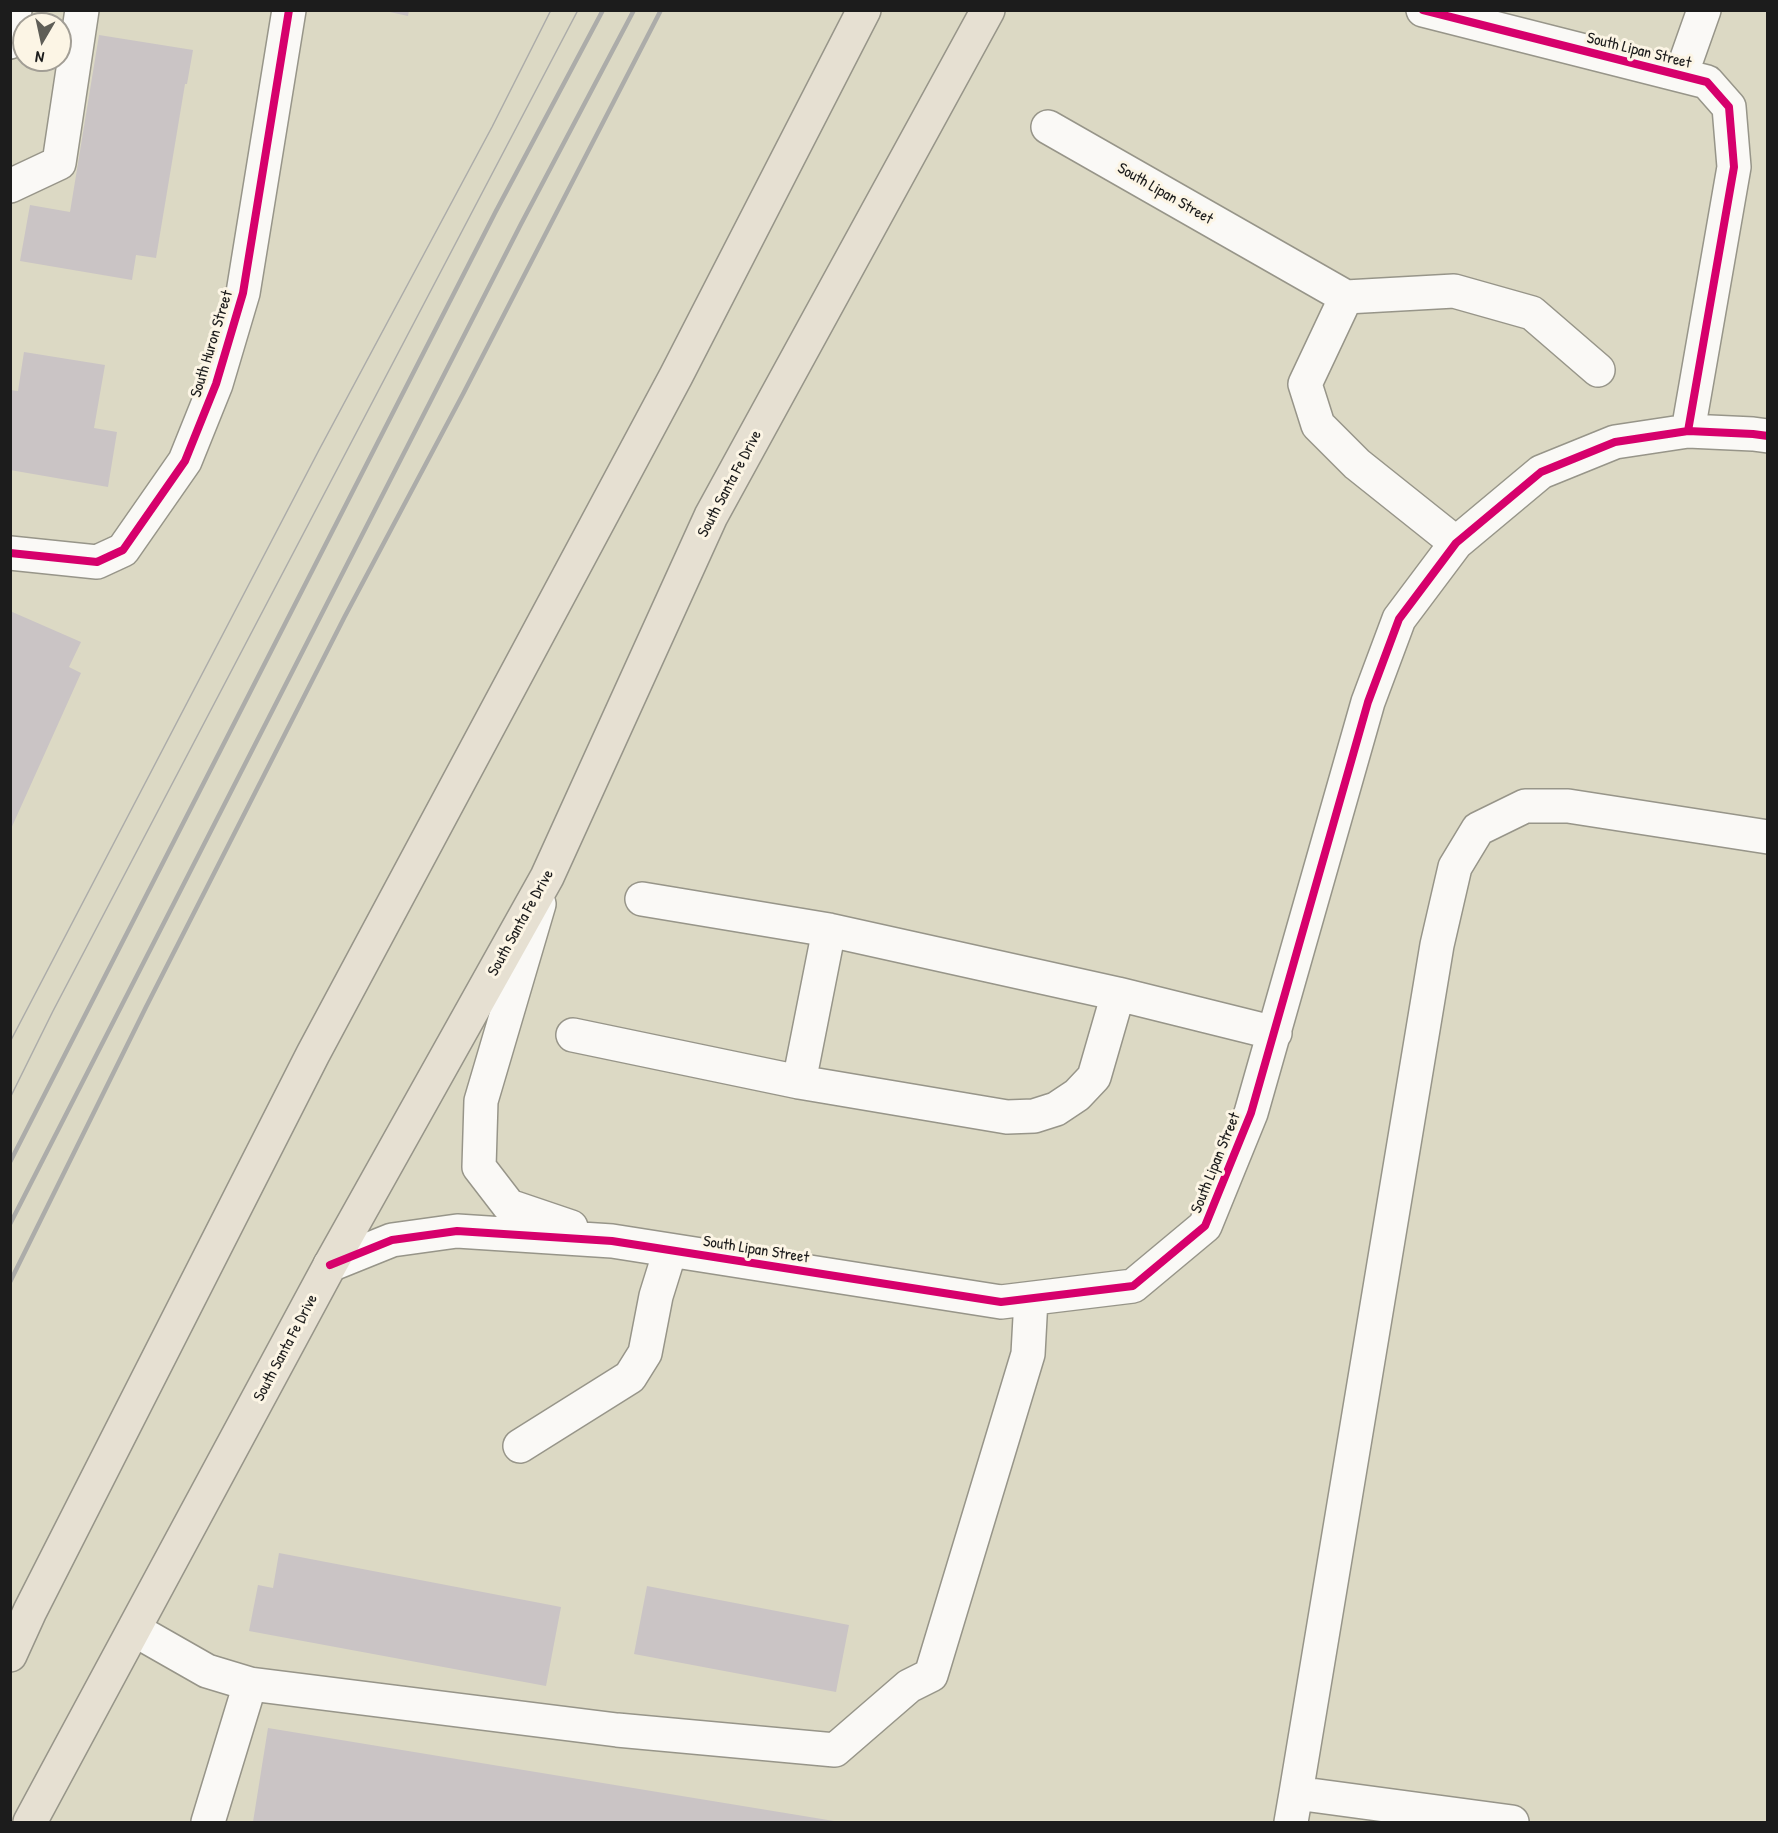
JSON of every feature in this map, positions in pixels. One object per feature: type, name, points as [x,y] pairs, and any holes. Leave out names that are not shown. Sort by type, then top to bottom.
[{"type":"highway","points":[[804,129],[839,10]]},
{"type":"highway","points":[[10,1655],[30,1611],[313,1054],[670,387],[864,10]]},
{"type":"highway","name":"South Santa Fe Drive","points":[[30,1822],[330,1265],[547,877],[711,516],[987,10]]},
{"type":"street","points":[[10,42],[15,10]]},
{"type":"street","points":[[10,186],[59,163],[82,10]]},
{"type":"street","name":"South Huron Street","points":[[10,553],[97,562],[123,550],[185,461],[216,384],[243,293],[289,10]]},
{"type":"street","name":"South Lipan Street","points":[[1423,10],[1707,82],[1729,107],[1734,167],[1689,431]]},
{"type":"street","points":[[1681,75],[1704,10]]},
{"type":"street","name":"South Lipan Street","points":[[1048,127],[1346,297]]},
{"type":"street","points":[[1456,543],[1357,464],[1318,425],[1305,384],[1346,297],[1454,291],[1466,294],[1532,314],[1598,370]]},
{"type":"street","name":"South Lipan Street","points":[[330,1265],[392,1240],[457,1231],[612,1241],[1001,1302],[1133,1286],[1205,1226],[1251,1113],[1368,702],[1399,619],[1456,543],[1541,472],[1615,442],[1689,431],[1767,436]]},
{"type":"street","points":[[1512,1822],[1293,1808],[1437,945],[1455,867],[1478,829],[1525,806],[1568,806],[1767,837]]},
{"type":"street","name":"South Lipan Street","points":[[547,877],[481,1101],[479,1167],[509,1206],[612,1241]]},
{"type":"street","points":[[642,899],[829,930],[1118,994],[1275,1033]]},
{"type":"street","points":[[799,1082],[829,930]]},
{"type":"street","points":[[573,1035],[799,1082],[1007,1118],[1034,1116],[1056,1109],[1077,1095],[1094,1077],[1118,994]]},
{"type":"street","points":[[520,1446],[630,1377],[645,1353],[656,1296],[670,1251]]},
{"type":"street","points":[[135,1630],[207,1671],[250,1684],[617,1730],[835,1750],[909,1686],[931,1675],[1028,1354],[1030,1299]]},
{"type":"street","points":[[208,1822],[250,1684]]},
{"type":"building","points":[[381,10],[409,10],[408,16]]},
{"type":"building","points":[[99,35],[193,50],[187,84],[185,84],[156,258],[136,255],[132,280],[20,261],[30,205],[70,212]]},
{"type":"building","points":[[24,352],[105,365],[94,428],[117,432],[108,487],[10,470],[10,390],[18,391]]},
{"type":"building","points":[[10,611],[81,642],[69,667],[81,673],[10,831]]},
{"type":"building","points":[[279,1553],[561,1607],[546,1686],[249,1631],[258,1585],[273,1588]]},
{"type":"building","points":[[647,1586],[849,1625],[836,1692],[634,1654]]},
{"type":"building","points":[[268,1728],[834,1821],[253,1822]]},
{"type":"tram line","points":[[10,1042],[319,450],[492,127],[551,10]]},
{"type":"tram line","points":[[10,1098],[53,1011],[578,10]]},
{"type":"railway","points":[[10,1162],[496,211],[603,10]]},
{"type":"railway","points":[[10,1224],[521,224],[634,10]]},
{"type":"railway","points":[[10,1282],[146,1007],[345,616],[463,394],[661,10]]},
{"type":"cycle path","points":[[10,553],[97,562],[123,550],[185,461],[216,384],[243,293],[289,10]]},
{"type":"cycle path","points":[[1423,10],[1707,82],[1729,107],[1734,167],[1688,431]]},
{"type":"cycle path","points":[[330,1265],[392,1240],[457,1231],[612,1241],[1001,1302],[1133,1286],[1205,1226],[1251,1113],[1368,702],[1399,619],[1456,543],[1541,472],[1615,442],[1688,431],[1768,436]]}]
